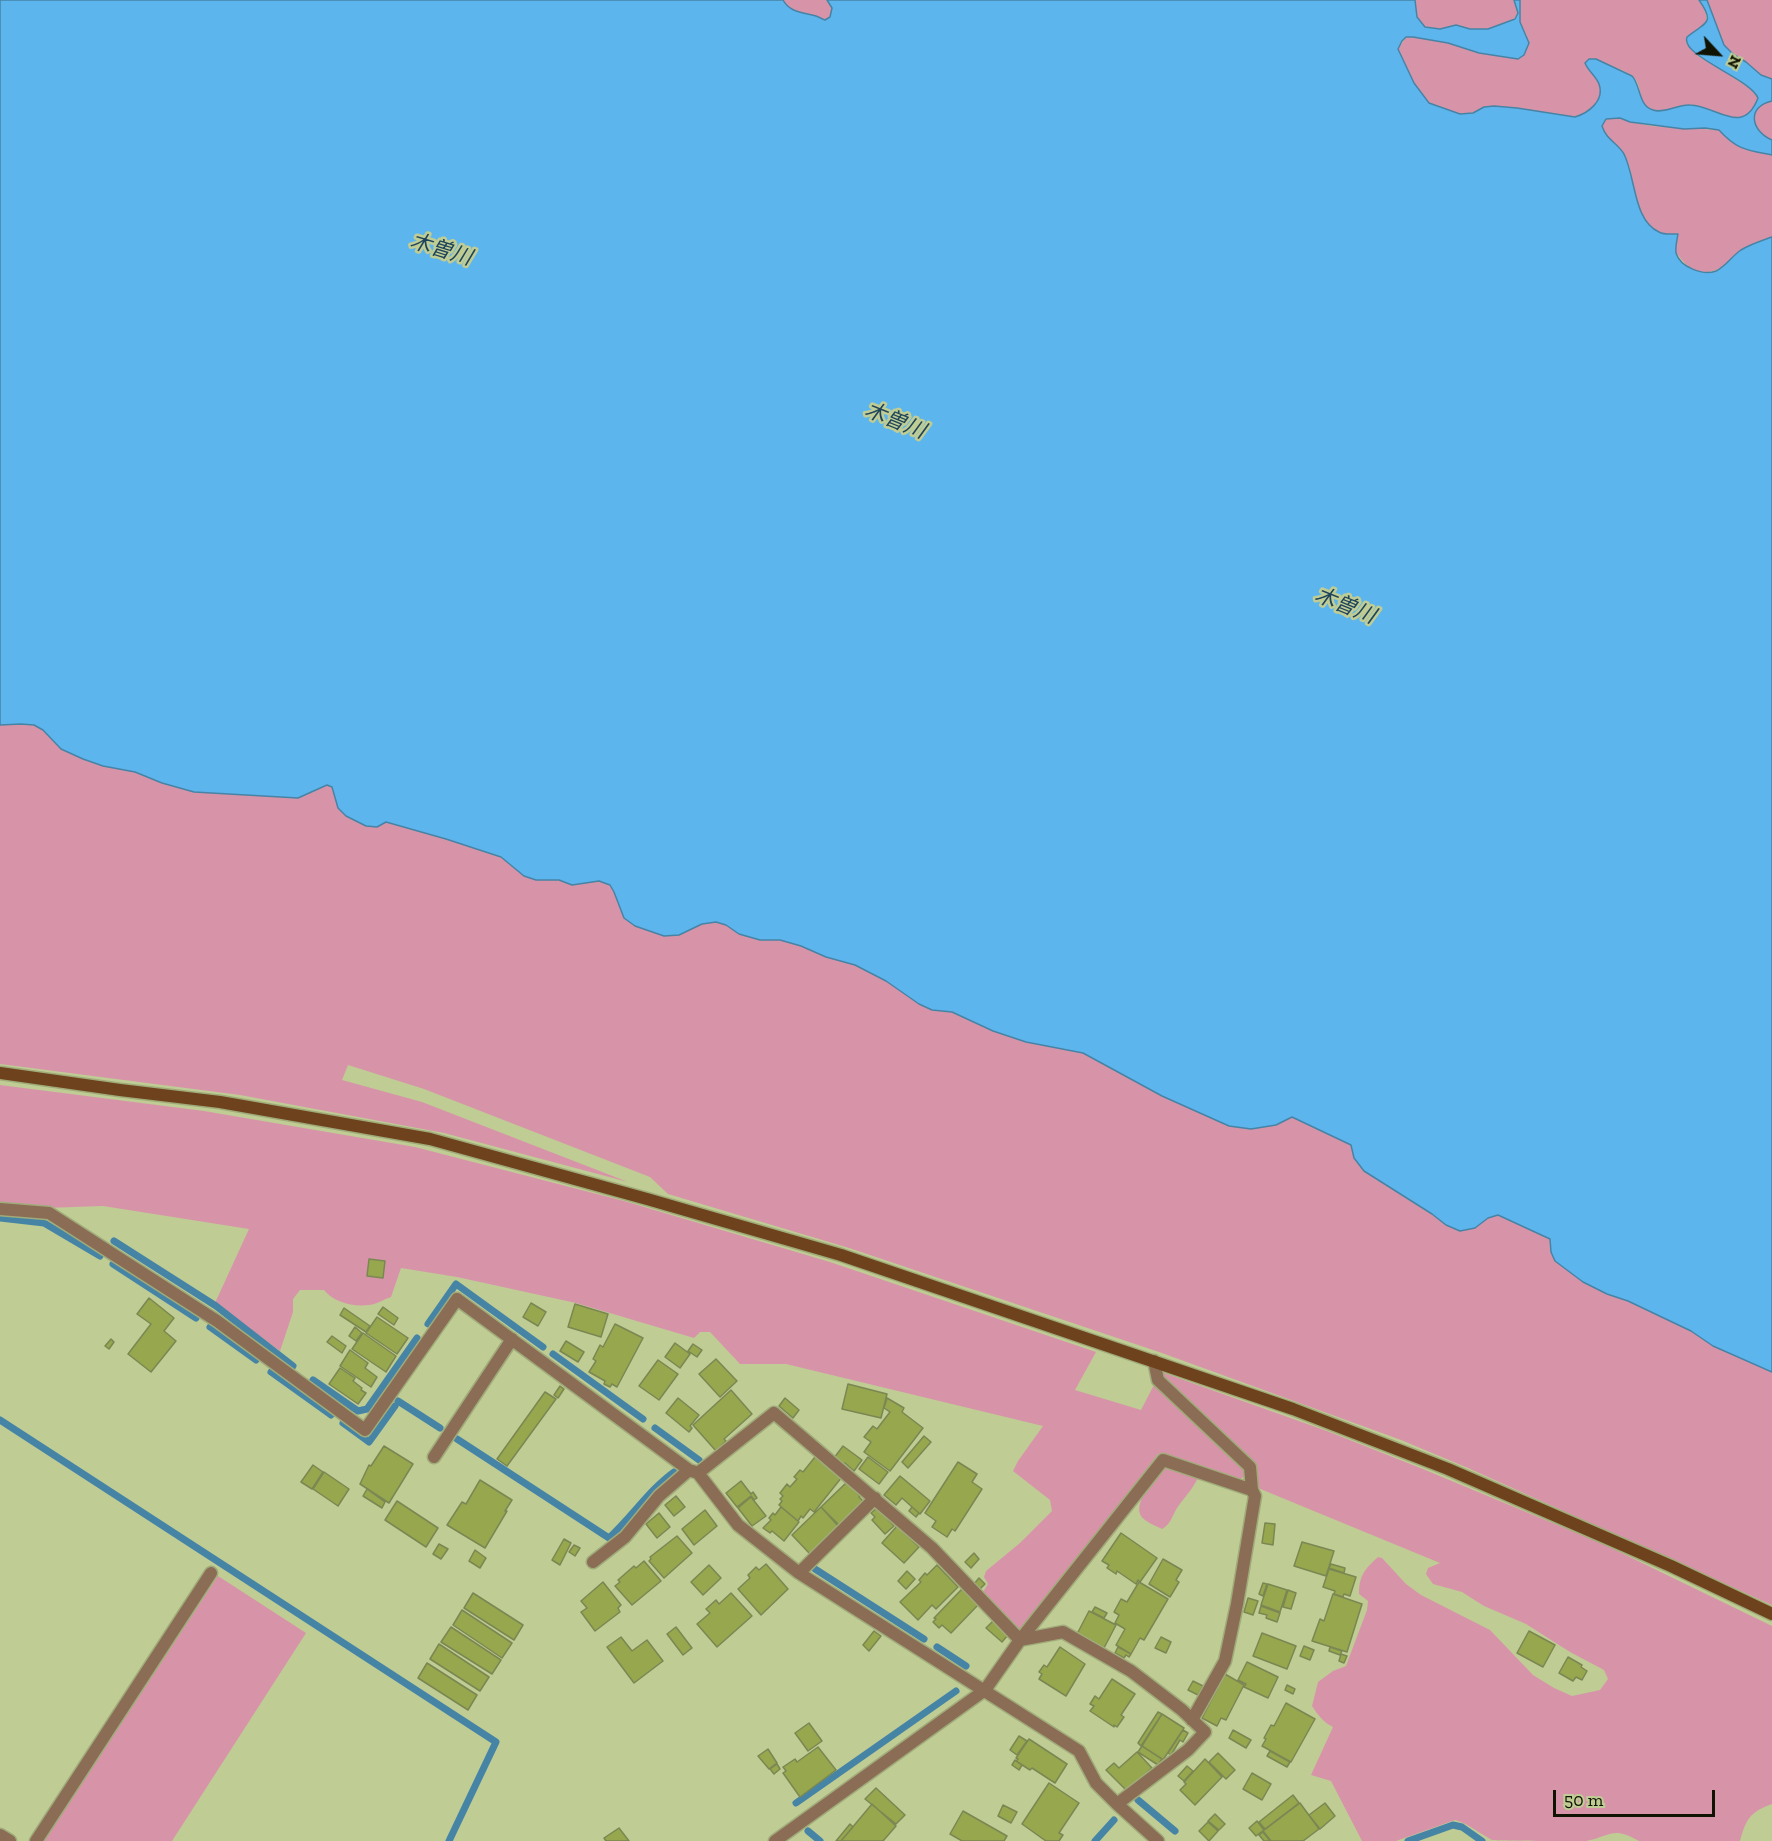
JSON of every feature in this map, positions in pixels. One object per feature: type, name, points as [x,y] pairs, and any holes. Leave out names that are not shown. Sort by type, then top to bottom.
[{"type":"street","points":[[0,1073],[220,1102],[430,1139],[647,1198],[841,1256],[1293,1409],[1448,1469],[1671,1566],[1772,1614]]},
{"type":"street","points":[[0,1209],[49,1213],[217,1321],[365,1430],[457,1299],[694,1471],[738,1525],[800,1573],[1079,1751],[1096,1783],[1158,1841]]},
{"type":"street","points":[[434,1457],[512,1339]]},
{"type":"street","points":[[1154,1361],[1158,1380],[1250,1467],[1252,1490],[1255,1496],[1225,1661],[1192,1720]]},
{"type":"street","points":[[593,1562],[625,1537],[660,1496],[774,1413],[932,1548],[1020,1640]]},
{"type":"street","points":[[775,1841],[985,1690],[1020,1640],[1163,1460],[1252,1490]]},
{"type":"street","points":[[800,1573],[875,1498]]},
{"type":"street","points":[[36,1841],[211,1573]]},
{"type":"street","points":[[1020,1640],[1063,1632],[1131,1671],[1182,1710],[1205,1732],[1188,1750],[1117,1804]]},
{"type":"street","points":[[0,1835],[10,1841]]},
{"type":"shaded area","points":[[783,0],[827,0],[832,8],[830,17],[826,20],[797,11]]},
{"type":"shaded area","points":[[1415,0],[1514,0],[1518,13],[1510,22],[1490,29],[1462,27],[1433,29],[1424,26],[1419,21]]},
{"type":"shaded area","points":[[1520,0],[1699,0],[1705,11],[1706,24],[1687,37],[1686,43],[1699,57],[1755,92],[1758,98],[1751,113],[1737,117],[1722,115],[1694,105],[1663,111],[1653,110],[1645,105],[1638,84],[1632,76],[1589,59],[1585,63],[1599,84],[1600,96],[1590,109],[1575,117],[1494,106],[1484,107],[1474,113],[1460,114],[1429,103],[1414,83],[1398,49],[1406,37],[1448,43],[1479,53],[1517,59],[1527,36],[1520,22]]},
{"type":"shaded area","points":[[1707,0],[1772,0],[1772,79],[1761,75],[1724,45]]},
{"type":"shaded area","points":[[1772,101],[1772,140],[1759,131],[1754,119],[1758,108]]},
{"type":"shaded area","points":[[1620,118],[1652,126],[1719,130],[1731,141],[1743,147],[1772,155],[1772,237],[1755,243],[1714,271],[1699,272],[1686,265],[1667,240],[1645,220],[1637,200],[1627,160],[1601,126],[1605,119]]},
{"type":"shaded area","points":[[0,725],[34,725],[43,730],[61,749],[83,759],[103,766],[135,772],[194,792],[311,793],[327,785],[332,787],[338,808],[377,827],[386,822],[501,857],[524,876],[536,880],[559,880],[572,885],[599,880],[610,885],[624,918],[679,935],[702,924],[716,922],[726,925],[739,934],[760,940],[780,940],[801,946],[826,957],[855,965],[886,981],[932,1010],[951,1012],[993,1031],[1026,1042],[1083,1053],[1162,1096],[1229,1126],[1276,1125],[1292,1117],[1352,1145],[1354,1158],[1364,1171],[1446,1225],[1475,1228],[1488,1218],[1497,1215],[1550,1239],[1551,1252],[1607,1294],[1628,1301],[1691,1331],[1713,1346],[1772,1372],[1772,1605],[1401,1440],[1162,1353],[849,1248],[668,1194],[650,1177],[424,1089],[348,1065],[342,1080],[422,1102],[628,1182],[444,1133],[240,1095],[0,1064]]},
{"type":"shaded area","points":[[0,1085],[204,1111],[415,1147],[624,1201],[830,1262],[1096,1352],[1075,1390],[1141,1410],[1155,1383],[1244,1468],[1245,1475],[1240,1480],[1158,1454],[1021,1631],[983,1592],[988,1584],[984,1577],[986,1571],[1020,1543],[1052,1511],[1050,1500],[1013,1471],[1043,1426],[786,1364],[740,1364],[710,1332],[700,1332],[694,1338],[576,1303],[457,1277],[401,1268],[391,1297],[371,1305],[344,1303],[333,1298],[324,1290],[300,1290],[293,1299],[293,1312],[280,1351],[215,1303],[249,1229],[103,1206],[45,1208],[0,1202]]},
{"type":"shaded area","points":[[1164,1373],[1327,1431],[1423,1469],[1603,1544],[1772,1626],[1772,1804],[1750,1817],[1740,1841],[1639,1841],[1617,1833],[1586,1841],[1492,1840],[1455,1820],[1396,1841],[1362,1841],[1331,1781],[1311,1775],[1333,1727],[1321,1718],[1312,1706],[1318,1682],[1333,1671],[1346,1666],[1367,1610],[1368,1601],[1359,1594],[1360,1582],[1366,1569],[1378,1557],[1382,1558],[1406,1584],[1421,1595],[1490,1630],[1533,1675],[1554,1688],[1572,1696],[1600,1690],[1608,1679],[1604,1670],[1526,1624],[1484,1606],[1462,1592],[1433,1584],[1426,1574],[1428,1568],[1440,1563],[1258,1488],[1255,1464],[1162,1378]]},
{"type":"shaded area","points":[[1165,1467],[1198,1478],[1162,1529],[1145,1520],[1139,1508],[1150,1485]]},
{"type":"shaded area","points":[[218,1576],[306,1633],[172,1841],[44,1841]]},
{"type":"water","name":"木曽川","points":[[0,0],[783,0],[793,10],[825,20],[830,17],[832,8],[827,0],[1415,0],[1417,17],[1425,27],[1440,29],[1456,25],[1470,29],[1488,29],[1515,19],[1518,13],[1514,0],[1520,0],[1520,22],[1529,43],[1524,55],[1518,59],[1479,53],[1448,43],[1413,37],[1406,37],[1402,41],[1398,49],[1414,83],[1429,103],[1460,114],[1473,113],[1484,107],[1494,106],[1575,117],[1590,109],[1600,96],[1599,84],[1585,63],[1589,59],[1596,59],[1632,76],[1642,100],[1648,108],[1653,110],[1662,111],[1690,105],[1737,118],[1745,116],[1752,110],[1758,98],[1752,90],[1694,52],[1688,44],[1687,37],[1706,23],[1707,14],[1699,0],[1707,0],[1724,45],[1761,75],[1772,79],[1772,101],[1758,108],[1754,119],[1759,131],[1772,140],[1772,155],[1743,148],[1731,142],[1719,130],[1684,129],[1630,122],[1620,118],[1606,119],[1602,126],[1624,154],[1644,218],[1661,233],[1678,234],[1676,253],[1687,266],[1699,271],[1716,271],[1741,250],[1772,237],[1772,1372],[1713,1346],[1691,1331],[1628,1301],[1583,1282],[1555,1261],[1551,1252],[1550,1239],[1498,1215],[1488,1218],[1475,1228],[1460,1231],[1446,1225],[1364,1171],[1354,1158],[1351,1145],[1292,1117],[1276,1125],[1251,1129],[1229,1126],[1162,1096],[1083,1053],[1026,1042],[993,1031],[952,1012],[932,1010],[919,1004],[886,981],[855,965],[826,957],[801,946],[780,940],[760,940],[739,934],[726,925],[716,922],[702,924],[679,935],[664,936],[635,926],[624,918],[610,885],[599,881],[572,885],[559,880],[536,880],[524,876],[501,857],[446,839],[386,822],[377,827],[366,826],[346,816],[338,808],[332,787],[327,785],[298,798],[194,792],[135,772],[103,766],[83,759],[61,749],[43,730],[34,725],[0,725]]},
{"type":"building","points":[[369,1259],[385,1261],[383,1278],[367,1276]]},
{"type":"building","points":[[149,1298],[174,1318],[164,1331],[176,1341],[151,1372],[128,1354],[151,1324],[137,1314]]},
{"type":"building","points":[[531,1303],[546,1312],[538,1326],[523,1317]]},
{"type":"building","points":[[575,1304],[608,1314],[601,1337],[568,1327]]},
{"type":"building","points":[[383,1307],[398,1318],[394,1325],[378,1314]]},
{"type":"building","points":[[344,1308],[370,1326],[366,1332],[340,1315]]},
{"type":"building","points":[[377,1317],[408,1338],[397,1354],[366,1333]]},
{"type":"building","points":[[615,1324],[643,1338],[617,1387],[612,1384],[610,1387],[604,1384],[605,1381],[589,1372],[596,1361],[593,1359],[600,1345],[603,1347]]},
{"type":"building","points":[[355,1327],[362,1333],[356,1341],[349,1336]]},
{"type":"building","points":[[363,1333],[396,1356],[386,1372],[352,1349]]},
{"type":"building","points":[[332,1336],[346,1346],[342,1353],[327,1342]]},
{"type":"building","points":[[111,1339],[114,1342],[109,1349],[105,1346]]},
{"type":"building","points":[[566,1341],[584,1352],[578,1362],[560,1351]]},
{"type":"building","points":[[675,1343],[690,1354],[680,1368],[665,1357]]},
{"type":"building","points":[[693,1344],[702,1350],[697,1357],[688,1351]]},
{"type":"building","points":[[350,1350],[368,1363],[365,1368],[377,1377],[371,1387],[340,1366]]},
{"type":"building","points":[[716,1359],[737,1381],[720,1397],[699,1374]]},
{"type":"building","points":[[658,1360],[678,1374],[659,1400],[639,1386]]},
{"type":"building","points":[[340,1368],[355,1378],[353,1381],[366,1393],[358,1404],[329,1384]]},
{"type":"building","points":[[848,1384],[887,1394],[881,1418],[842,1409]]},
{"type":"building","points":[[560,1386],[564,1389],[558,1398],[554,1395]]},
{"type":"building","points":[[731,1390],[752,1414],[724,1439],[726,1441],[716,1451],[693,1425]]},
{"type":"building","points":[[545,1392],[556,1399],[507,1466],[497,1459]]},
{"type":"building","points":[[678,1398],[699,1415],[690,1426],[692,1428],[689,1432],[666,1413]]},
{"type":"building","points":[[785,1398],[799,1410],[793,1418],[779,1406]]},
{"type":"building","points":[[887,1398],[904,1408],[902,1412],[923,1428],[890,1471],[864,1452],[871,1442],[864,1437],[873,1426],[877,1429],[890,1412],[884,1408]]},
{"type":"building","points":[[924,1436],[931,1442],[908,1468],[902,1462]]},
{"type":"building","points":[[384,1446],[413,1464],[389,1503],[360,1484],[369,1465],[371,1466]]},
{"type":"building","points":[[843,1446],[862,1460],[854,1471],[845,1463],[843,1465],[834,1458]]},
{"type":"building","points":[[815,1457],[842,1477],[814,1512],[810,1509],[798,1521],[779,1505],[783,1496],[780,1493],[787,1484],[790,1487],[797,1479],[794,1477],[800,1470],[803,1472]]},
{"type":"building","points":[[868,1457],[888,1472],[879,1484],[859,1469]]},
{"type":"building","points":[[958,1462],[977,1474],[972,1482],[982,1489],[955,1531],[952,1529],[947,1537],[932,1527],[936,1521],[925,1513]]},
{"type":"building","points":[[313,1465],[323,1472],[312,1489],[301,1482]]},
{"type":"building","points":[[324,1472],[349,1489],[338,1506],[313,1489]]},
{"type":"building","points":[[900,1476],[930,1501],[920,1514],[902,1498],[896,1505],[884,1495]]},
{"type":"building","points":[[480,1480],[512,1500],[485,1548],[447,1525],[462,1502],[466,1504]]},
{"type":"building","points":[[741,1481],[757,1498],[754,1500],[751,1496],[737,1507],[726,1493]]},
{"type":"building","points":[[847,1482],[864,1502],[840,1526],[821,1507]]},
{"type":"building","points":[[367,1489],[385,1502],[382,1508],[363,1496]]},
{"type":"building","points":[[676,1496],[685,1507],[674,1516],[665,1505]]},
{"type":"building","points":[[751,1497],[766,1516],[752,1526],[738,1508]]},
{"type":"building","points":[[397,1501],[438,1528],[426,1547],[385,1520]]},
{"type":"building","points":[[781,1507],[799,1522],[784,1541],[772,1531],[770,1533],[763,1528],[771,1520],[769,1518],[773,1513],[775,1515]]},
{"type":"building","points":[[821,1507],[839,1527],[810,1554],[792,1535]]},
{"type":"building","points":[[912,1507],[919,1513],[916,1517],[909,1511]]},
{"type":"building","points":[[877,1508],[894,1526],[885,1534],[872,1520],[875,1517],[871,1513]]},
{"type":"building","points":[[705,1510],[717,1526],[694,1545],[682,1529]]},
{"type":"building","points":[[659,1513],[670,1527],[657,1538],[646,1524]]},
{"type":"building","points":[[1265,1523],[1275,1524],[1273,1545],[1262,1543]]},
{"type":"building","points":[[897,1526],[919,1547],[904,1563],[882,1543]]},
{"type":"building","points":[[1121,1533],[1157,1558],[1140,1582],[1138,1580],[1136,1584],[1117,1571],[1116,1574],[1107,1568],[1109,1565],[1102,1561]]},
{"type":"building","points":[[677,1536],[692,1553],[664,1578],[649,1561],[650,1557]]},
{"type":"building","points":[[564,1539],[571,1543],[560,1565],[552,1560]]},
{"type":"building","points":[[1302,1542],[1334,1551],[1326,1576],[1294,1566]]},
{"type":"building","points":[[439,1544],[448,1549],[441,1559],[433,1554]]},
{"type":"building","points":[[574,1545],[580,1548],[575,1556],[569,1552]]},
{"type":"building","points":[[475,1550],[486,1558],[480,1568],[469,1561]]},
{"type":"building","points":[[974,1553],[979,1559],[971,1568],[965,1562]]},
{"type":"building","points":[[1163,1559],[1182,1570],[1176,1580],[1179,1582],[1170,1597],[1149,1584]]},
{"type":"building","points":[[644,1561],[661,1581],[632,1605],[615,1586],[620,1582],[618,1580],[634,1566],[636,1568]]},
{"type":"building","points":[[766,1564],[788,1589],[761,1615],[738,1589],[750,1578],[748,1575],[756,1567],[759,1570]]},
{"type":"building","points":[[1331,1564],[1345,1568],[1344,1573],[1329,1568]]},
{"type":"building","points":[[709,1565],[721,1578],[703,1595],[691,1582]]},
{"type":"building","points":[[937,1565],[958,1587],[936,1609],[932,1605],[918,1620],[900,1602],[921,1582],[919,1580],[925,1573],[927,1575]]},
{"type":"building","points":[[1329,1569],[1356,1577],[1350,1596],[1344,1594],[1343,1597],[1334,1594],[1335,1591],[1323,1587]]},
{"type":"building","points":[[907,1571],[915,1579],[906,1589],[898,1581]]},
{"type":"building","points":[[979,1578],[985,1584],[980,1589],[974,1584]]},
{"type":"building","points":[[603,1582],[621,1605],[618,1608],[620,1612],[595,1631],[581,1612],[587,1608],[581,1601]]},
{"type":"building","points":[[1139,1582],[1168,1599],[1144,1640],[1140,1638],[1131,1654],[1116,1645],[1125,1629],[1115,1623],[1119,1615],[1114,1612],[1121,1599],[1127,1602]]},
{"type":"building","points":[[1263,1583],[1267,1584],[1263,1596],[1259,1594]]},
{"type":"building","points":[[1268,1584],[1287,1590],[1280,1612],[1261,1605]]},
{"type":"building","points":[[962,1589],[978,1605],[951,1633],[942,1625],[939,1628],[933,1622],[936,1619],[934,1618]]},
{"type":"building","points":[[1288,1590],[1296,1593],[1291,1609],[1283,1607]]},
{"type":"building","points":[[473,1593],[523,1625],[514,1640],[464,1608]]},
{"type":"building","points":[[731,1593],[752,1616],[717,1647],[697,1624],[710,1613],[706,1609],[716,1600],[719,1604]]},
{"type":"building","points":[[1333,1594],[1362,1604],[1347,1652],[1312,1641],[1320,1619],[1324,1621]]},
{"type":"building","points":[[1248,1598],[1258,1601],[1253,1615],[1244,1612]]},
{"type":"building","points":[[1261,1606],[1280,1613],[1277,1622],[1259,1613]]},
{"type":"building","points":[[1095,1607],[1107,1613],[1104,1618],[1092,1612]]},
{"type":"building","points":[[462,1610],[512,1643],[502,1658],[453,1625]]},
{"type":"building","points":[[1089,1611],[1116,1625],[1104,1648],[1077,1634]]},
{"type":"building","points":[[993,1621],[1008,1635],[1002,1642],[986,1628]]},
{"type":"building","points":[[451,1627],[501,1660],[492,1674],[441,1642]]},
{"type":"building","points":[[676,1627],[692,1648],[683,1655],[667,1634]]},
{"type":"building","points":[[874,1631],[881,1636],[869,1651],[863,1645]]},
{"type":"building","points":[[1529,1631],[1555,1645],[1543,1667],[1517,1653]]},
{"type":"building","points":[[1262,1633],[1296,1646],[1287,1669],[1253,1656]]},
{"type":"building","points":[[621,1637],[632,1651],[647,1640],[663,1661],[634,1683],[607,1647]]},
{"type":"building","points":[[1161,1637],[1171,1642],[1166,1653],[1155,1648]]},
{"type":"building","points":[[439,1644],[489,1677],[480,1691],[430,1659]]},
{"type":"building","points":[[1304,1646],[1314,1650],[1310,1660],[1300,1656]]},
{"type":"building","points":[[1060,1647],[1085,1664],[1066,1696],[1039,1679],[1042,1674],[1039,1672],[1044,1665],[1047,1667]]},
{"type":"building","points":[[1118,1647],[1131,1654],[1129,1657],[1126,1655],[1124,1658],[1115,1653]]},
{"type":"building","points":[[1330,1647],[1342,1651],[1340,1655],[1329,1651]]},
{"type":"building","points":[[1341,1654],[1347,1656],[1344,1663],[1339,1661]]},
{"type":"building","points":[[1568,1657],[1582,1665],[1581,1667],[1587,1671],[1582,1680],[1576,1677],[1573,1681],[1559,1673]]},
{"type":"building","points":[[1247,1662],[1278,1677],[1268,1698],[1244,1687],[1246,1684],[1238,1680]]},
{"type":"building","points":[[427,1663],[477,1695],[468,1710],[418,1678]]},
{"type":"building","points":[[1225,1674],[1244,1685],[1226,1720],[1221,1718],[1217,1726],[1202,1718]]},
{"type":"building","points":[[1112,1679],[1135,1694],[1121,1715],[1124,1717],[1117,1727],[1090,1711],[1094,1706],[1090,1704],[1095,1696],[1099,1699]]},
{"type":"building","points":[[1193,1681],[1203,1686],[1198,1695],[1188,1690]]},
{"type":"building","points":[[1287,1685],[1295,1689],[1293,1694],[1285,1690]]},
{"type":"building","points":[[1286,1703],[1315,1719],[1291,1762],[1262,1746],[1271,1725],[1274,1726]]},
{"type":"building","points":[[1158,1712],[1162,1714],[1141,1746],[1138,1743]]},
{"type":"building","points":[[1162,1714],[1184,1728],[1163,1760],[1142,1746]]},
{"type":"building","points":[[809,1723],[822,1741],[808,1751],[795,1733]]},
{"type":"building","points":[[1183,1730],[1188,1733],[1183,1742],[1180,1740],[1171,1755],[1168,1753]]},
{"type":"building","points":[[1233,1730],[1251,1740],[1246,1748],[1229,1738]]},
{"type":"building","points":[[1019,1736],[1027,1741],[1017,1755],[1010,1750]]},
{"type":"building","points":[[1029,1739],[1067,1764],[1055,1783],[1016,1761]]},
{"type":"building","points":[[1142,1746],[1162,1759],[1158,1765],[1138,1752]]},
{"type":"building","points":[[818,1747],[836,1770],[800,1797],[783,1773],[786,1771],[783,1767],[795,1759],[797,1762]]},
{"type":"building","points":[[768,1749],[777,1763],[769,1769],[758,1756]]},
{"type":"building","points":[[1270,1751],[1290,1762],[1287,1767],[1267,1756]]},
{"type":"building","points":[[1137,1752],[1152,1768],[1127,1791],[1106,1770],[1114,1763],[1119,1768]]},
{"type":"building","points":[[1218,1753],[1235,1770],[1226,1779],[1209,1762]]},
{"type":"building","points":[[1205,1759],[1222,1777],[1195,1805],[1180,1790],[1186,1784],[1184,1782]]},
{"type":"building","points":[[1015,1760],[1022,1765],[1019,1770],[1012,1765]]},
{"type":"building","points":[[777,1764],[780,1769],[774,1774],[770,1769]]},
{"type":"building","points":[[1187,1766],[1193,1771],[1184,1781],[1178,1776]]},
{"type":"building","points":[[1252,1773],[1271,1784],[1262,1800],[1243,1789]]},
{"type":"building","points":[[1049,1783],[1079,1803],[1059,1833],[1063,1835],[1059,1841],[1046,1841],[1022,1824]]},
{"type":"building","points":[[876,1788],[905,1815],[896,1824],[865,1799]]},
{"type":"building","points":[[1293,1795],[1299,1803],[1265,1829],[1259,1822]]},
{"type":"building","points":[[1300,1803],[1319,1829],[1303,1841],[1271,1841],[1263,1831]]},
{"type":"building","points":[[1325,1803],[1335,1816],[1320,1829],[1309,1815]]},
{"type":"building","points":[[872,1804],[896,1826],[883,1841],[841,1841]]},
{"type":"building","points":[[1003,1805],[1017,1812],[1011,1823],[998,1816]]},
{"type":"building","points":[[963,1811],[1007,1836],[1004,1841],[962,1841],[950,1834]]},
{"type":"building","points":[[1215,1814],[1225,1824],[1219,1830],[1208,1821]]},
{"type":"building","points":[[1257,1821],[1264,1830],[1256,1836],[1249,1828]]},
{"type":"building","points":[[1208,1822],[1218,1831],[1209,1841],[1199,1831]]},
{"type":"building","points":[[850,1824],[853,1827],[841,1841],[836,1841]]},
{"type":"building","points":[[619,1828],[629,1841],[606,1841],[604,1838]]},
{"type":"building","points":[[1263,1832],[1270,1841],[1264,1841],[1259,1835]]},
{"type":"waterway","points":[[0,1218],[44,1223],[100,1256]]},
{"type":"waterway","points":[[114,1241],[216,1306],[293,1366]]},
{"type":"waterway","points":[[113,1264],[196,1318]]},
{"type":"waterway","points":[[428,1324],[456,1284],[543,1347]]},
{"type":"waterway","points":[[210,1327],[256,1360]]},
{"type":"waterway","points":[[313,1380],[358,1411],[367,1409],[417,1338]]},
{"type":"waterway","points":[[553,1354],[643,1419]]},
{"type":"waterway","points":[[271,1372],[331,1415]]},
{"type":"waterway","points":[[398,1401],[440,1428]]},
{"type":"waterway","points":[[343,1423],[369,1442],[395,1406]]},
{"type":"waterway","points":[[0,1420],[496,1742],[449,1841]]},
{"type":"waterway","points":[[655,1428],[699,1460]]},
{"type":"waterway","points":[[457,1439],[609,1538],[674,1472]]},
{"type":"waterway","points":[[815,1569],[924,1639]]},
{"type":"waterway","points":[[937,1647],[966,1666]]},
{"type":"waterway","points":[[796,1803],[956,1691]]},
{"type":"waterway","points":[[1138,1800],[1175,1831]]},
{"type":"waterway","points":[[1095,1841],[1114,1820]]},
{"type":"waterway","points":[[1408,1841],[1453,1825],[1462,1827],[1482,1841]]},
{"type":"waterway","points":[[808,1831],[820,1841]]}]
